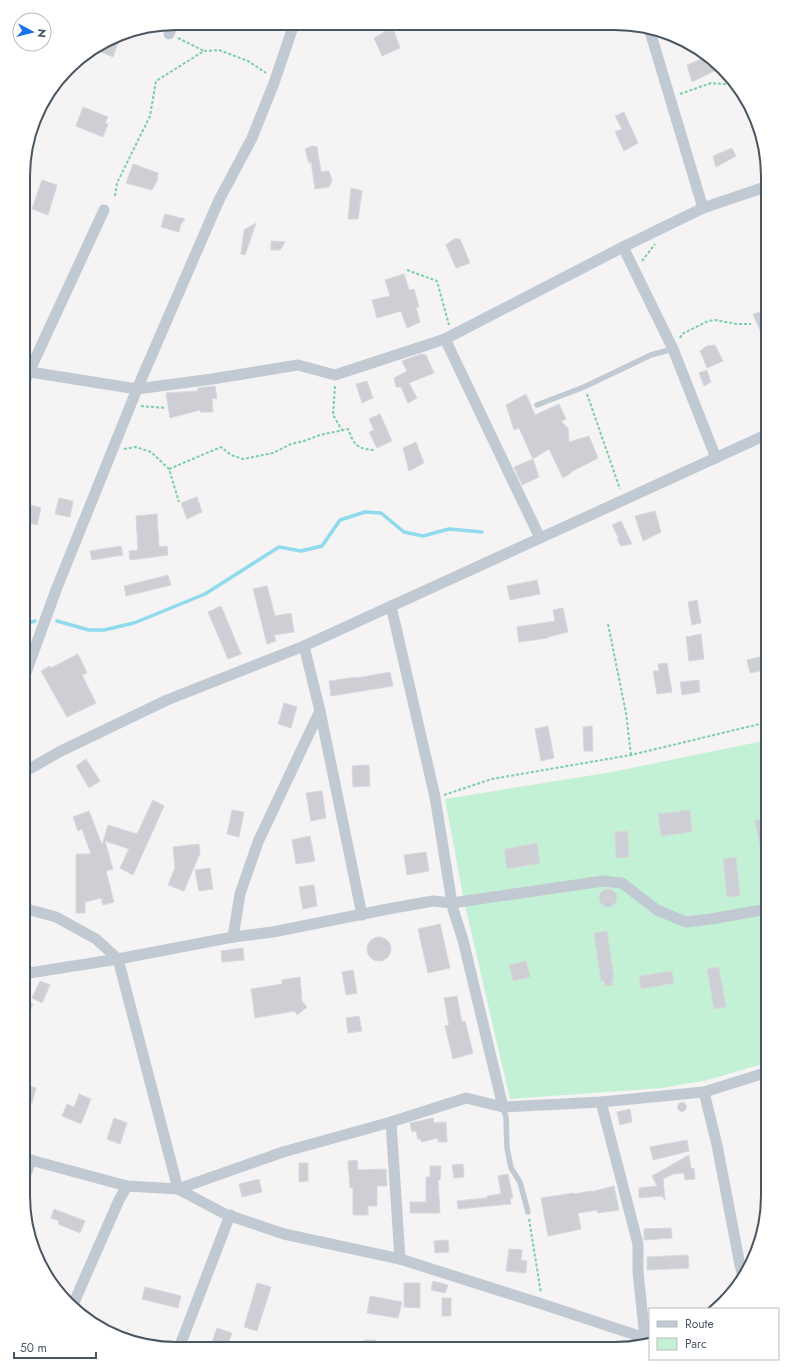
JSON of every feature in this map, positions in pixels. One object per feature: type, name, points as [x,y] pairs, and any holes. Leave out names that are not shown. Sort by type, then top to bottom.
[{"type":"street","points":[[30,662],[56,590],[137,389],[218,200],[252,138],[292,30]]},
{"type":"street","points":[[651,35],[703,208]]},
{"type":"street","points":[[30,373],[137,389],[212,380],[298,365],[335,375],[449,337],[623,247],[703,208],[761,186]]},
{"type":"street","points":[[30,364],[104,210]]},
{"type":"street","points":[[623,247],[672,349],[716,458]]},
{"type":"street","points":[[449,337],[540,538]]},
{"type":"street","points":[[30,769],[61,751],[167,700],[304,646],[761,437]]},
{"type":"street","points":[[391,606],[435,797],[453,909],[463,940],[502,1107]]},
{"type":"street","points":[[304,646],[320,711],[362,915]]},
{"type":"street","points":[[233,937],[240,894],[258,842],[320,711]]},
{"type":"street","points":[[30,973],[118,959],[233,937],[273,932],[433,901],[452,903],[603,880],[622,883],[656,910],[686,922],[761,910]]},
{"type":"street","points":[[30,910],[56,917],[96,939],[118,959],[178,1189],[230,1215],[284,1234],[400,1259],[542,1304],[640,1340]]},
{"type":"street","points":[[30,1160],[127,1186],[178,1189],[283,1152],[391,1122],[466,1098],[502,1107],[601,1102],[704,1092],[761,1074]]},
{"type":"street","points":[[704,1092],[717,1145],[741,1269]]},
{"type":"street","points":[[601,1102],[638,1244],[638,1272],[644,1339]]},
{"type":"street","points":[[391,1122],[400,1259]]},
{"type":"street","points":[[75,1301],[116,1206],[127,1186]]},
{"type":"street","points":[[181,1342],[230,1215]]},
{"type":"lane","points":[[537,405],[584,387],[651,355],[672,349]]},
{"type":"lane","points":[[502,1107],[506,1118],[507,1148],[511,1168],[520,1182],[528,1212]]},
{"type":"path","points":[[115,196],[117,183],[150,116],[156,81],[204,51],[220,50],[248,61],[275,79]]},
{"type":"path","points":[[670,99],[686,91],[711,83],[729,84]]},
{"type":"path","points":[[635,273],[645,256],[658,240],[662,228]]},
{"type":"path","points":[[407,270],[437,281],[449,337]]},
{"type":"path","points":[[672,349],[682,334],[708,321],[715,320],[737,324],[751,324]]},
{"type":"path","points":[[335,375],[333,415],[342,430]]},
{"type":"path","points":[[584,387],[624,500]]},
{"type":"path","points":[[138,406],[166,408]]},
{"type":"path","points":[[169,469],[221,447],[231,455],[243,459],[273,453],[291,444],[348,428],[353,443],[363,449],[374,450]]},
{"type":"path","points":[[111,453],[125,448],[136,447],[151,452],[169,469],[179,502]]},
{"type":"path","points":[[608,624],[626,713],[631,755]]},
{"type":"path","points":[[435,797],[492,779],[631,755],[761,724]]},
{"type":"path","points":[[528,1212],[542,1304]]},
{"type":"green space","points":[[761,741],[761,1064],[708,1080],[662,1088],[510,1099],[464,901],[445,799],[612,772]]},
{"type":"building","points":[[386,31],[394,31],[400,48],[382,56],[374,38]]},
{"type":"building","points":[[118,42],[113,57],[101,52],[103,50]]},
{"type":"building","points":[[702,59],[715,70],[692,82],[687,65]]},
{"type":"building","points":[[83,107],[108,117],[105,123],[108,124],[103,137],[76,126]]},
{"type":"building","points":[[624,112],[638,143],[624,151],[615,132],[622,129],[615,116]]},
{"type":"building","points":[[312,146],[317,147],[321,172],[329,171],[332,181],[329,187],[315,189],[311,162],[309,163],[305,149]]},
{"type":"building","points":[[732,148],[736,156],[716,167],[713,156]]},
{"type":"building","points":[[133,164],[158,173],[157,181],[152,190],[126,183]]},
{"type":"building","points":[[42,180],[57,185],[48,215],[32,209]]},
{"type":"building","points":[[351,188],[362,191],[358,219],[348,219]]},
{"type":"building","points":[[165,214],[185,219],[181,224],[179,232],[161,227]]},
{"type":"building","points":[[256,223],[245,255],[241,254],[244,230]]},
{"type":"building","points":[[454,239],[460,239],[470,263],[456,268],[446,245]]},
{"type":"building","points":[[271,241],[285,242],[280,250],[271,250]]},
{"type":"building","points":[[404,274],[409,290],[414,289],[419,307],[416,307],[420,322],[407,328],[401,311],[377,318],[372,300],[390,296],[385,280]]},
{"type":"building","points":[[761,312],[761,333],[753,314]]},
{"type":"building","points":[[715,345],[723,361],[707,368],[700,351],[707,346]]},
{"type":"building","points":[[421,354],[426,355],[434,373],[409,383],[417,398],[408,403],[401,387],[396,387],[394,378],[407,371],[402,361]]},
{"type":"building","points":[[707,370],[711,382],[704,386],[699,373]]},
{"type":"building","points":[[367,381],[373,398],[362,403],[356,384]]},
{"type":"building","points":[[215,386],[217,399],[212,398],[213,412],[200,412],[200,410],[170,418],[166,393],[198,391],[198,388]]},
{"type":"building","points":[[526,394],[535,415],[559,404],[566,419],[561,421],[568,428],[569,442],[589,436],[598,458],[571,472],[563,478],[549,449],[533,459],[519,428],[514,430],[506,405]]},
{"type":"building","points":[[380,414],[392,441],[377,448],[369,432],[374,430],[369,419]]},
{"type":"building","points":[[416,442],[424,463],[409,471],[403,448]]},
{"type":"building","points":[[533,459],[539,477],[522,485],[514,467]]},
{"type":"building","points":[[197,497],[202,512],[187,519],[181,503]]},
{"type":"building","points":[[59,498],[73,501],[70,517],[55,514]]},
{"type":"building","points":[[31,505],[41,508],[37,525],[30,523]]},
{"type":"building","points":[[655,511],[661,532],[643,541],[635,516]]},
{"type":"building","points":[[157,514],[159,547],[167,546],[168,555],[130,560],[129,551],[138,550],[136,516]]},
{"type":"building","points":[[621,521],[632,544],[621,546],[617,539],[619,539],[612,525]]},
{"type":"building","points":[[121,546],[123,555],[92,560],[90,551]]},
{"type":"building","points":[[168,575],[171,585],[126,596],[124,586]]},
{"type":"building","points":[[537,580],[540,594],[510,600],[507,586]]},
{"type":"building","points":[[267,586],[275,616],[291,613],[294,632],[274,635],[276,641],[267,644],[253,589]]},
{"type":"building","points":[[697,600],[701,623],[692,625],[688,602]]},
{"type":"building","points":[[221,606],[241,654],[228,659],[208,612]]},
{"type":"building","points":[[563,608],[568,632],[548,638],[519,642],[517,627],[555,621],[553,610]]},
{"type":"building","points":[[701,634],[704,659],[689,661],[686,637]]},
{"type":"building","points":[[78,654],[87,673],[82,675],[96,703],[67,717],[41,671],[50,666],[51,668]]},
{"type":"building","points":[[761,657],[761,671],[750,673],[747,660]]},
{"type":"building","points":[[667,663],[672,692],[657,694],[653,671],[659,671],[658,664]]},
{"type":"building","points":[[390,672],[393,686],[331,696],[329,681]]},
{"type":"building","points":[[699,680],[700,692],[682,695],[680,682]]},
{"type":"building","points":[[284,703],[297,707],[291,728],[278,724]]},
{"type":"building","points":[[548,726],[554,758],[541,761],[535,729]]},
{"type":"building","points":[[592,726],[593,751],[584,751],[583,727]]},
{"type":"building","points":[[86,759],[100,781],[89,788],[76,766]]},
{"type":"building","points":[[369,765],[370,786],[353,787],[352,766]]},
{"type":"building","points":[[322,791],[326,818],[311,821],[306,793]]},
{"type":"building","points":[[153,800],[164,806],[133,875],[120,868],[129,849],[105,841],[113,869],[106,871],[114,902],[103,905],[101,898],[85,902],[85,913],[76,913],[76,854],[91,854],[82,829],[78,831],[73,817],[89,811],[102,845],[108,825],[137,834]]},
{"type":"building","points":[[232,810],[244,812],[239,837],[227,834]]},
{"type":"building","points":[[690,810],[692,832],[661,836],[658,814]]},
{"type":"building","points":[[761,819],[761,853],[755,820]]},
{"type":"building","points":[[628,831],[629,857],[616,858],[615,832]]},
{"type":"building","points":[[310,836],[315,861],[296,864],[292,840]]},
{"type":"building","points":[[537,843],[540,863],[507,869],[504,849]]},
{"type":"building","points":[[199,844],[200,853],[184,891],[168,885],[175,868],[173,847]]},
{"type":"building","points":[[426,852],[429,871],[407,875],[404,855]]},
{"type":"building","points":[[736,857],[740,896],[727,897],[723,859]]},
{"type":"building","points":[[210,868],[213,889],[199,891],[195,870]]},
{"type":"building","points":[[314,885],[317,906],[303,909],[299,887]]},
{"type":"building","points":[[608,889],[614,892],[617,898],[614,904],[608,907],[602,904],[599,898],[602,892]]},
{"type":"building","points":[[440,924],[450,968],[428,973],[418,929]]},
{"type":"building","points":[[607,931],[614,979],[612,979],[613,985],[605,986],[604,981],[601,981],[594,933]]},
{"type":"building","points":[[379,937],[388,940],[391,949],[388,958],[379,961],[370,958],[367,949],[370,940]]},
{"type":"building","points":[[243,948],[244,960],[222,962],[221,951]]},
{"type":"building","points":[[526,961],[530,977],[513,981],[509,965]]},
{"type":"building","points":[[719,967],[726,1007],[714,1009],[707,969]]},
{"type":"building","points":[[353,970],[357,993],[346,995],[342,972]]},
{"type":"building","points":[[672,971],[674,983],[641,989],[639,976]]},
{"type":"building","points":[[300,977],[302,1001],[307,1007],[297,1015],[295,1011],[255,1018],[251,989],[282,984],[282,980]]},
{"type":"building","points":[[40,981],[50,985],[42,1003],[32,998]]},
{"type":"building","points":[[457,996],[462,1022],[465,1021],[473,1053],[453,1059],[445,1026],[449,1025],[444,998]]},
{"type":"building","points":[[30,1003],[33,1004],[30,1011]]},
{"type":"building","points":[[359,1016],[362,1031],[348,1033],[346,1018]]},
{"type":"building","points":[[30,1086],[36,1088],[32,1103],[30,1103]]},
{"type":"building","points":[[79,1094],[91,1099],[81,1124],[62,1116],[67,1104],[74,1107]]},
{"type":"building","points":[[680,1103],[684,1103],[686,1107],[684,1111],[680,1111],[678,1109],[678,1105]]},
{"type":"building","points":[[630,1109],[632,1122],[620,1125],[617,1112]]},
{"type":"building","points":[[114,1118],[127,1123],[120,1144],[107,1139]]},
{"type":"building","points":[[433,1118],[434,1123],[446,1122],[447,1142],[438,1142],[438,1138],[421,1142],[421,1139],[418,1139],[416,1131],[412,1132],[410,1123]]},
{"type":"building","points":[[687,1140],[689,1151],[653,1160],[650,1147]]},
{"type":"building","points":[[689,1155],[691,1169],[694,1168],[695,1179],[685,1180],[684,1173],[673,1174],[663,1179],[665,1200],[662,1196],[639,1198],[639,1188],[657,1186],[652,1176]]},
{"type":"building","points":[[357,1160],[358,1170],[386,1169],[387,1186],[377,1186],[377,1206],[368,1206],[368,1215],[353,1215],[353,1188],[350,1188],[348,1161]]},
{"type":"building","points":[[299,1163],[308,1163],[308,1181],[299,1182]]},
{"type":"building","points":[[463,1164],[464,1177],[454,1178],[452,1165]]},
{"type":"building","points":[[430,1166],[441,1166],[440,1180],[438,1180],[440,1213],[410,1213],[410,1202],[426,1202],[426,1177],[430,1177]]},
{"type":"building","points":[[508,1174],[513,1198],[510,1198],[511,1204],[458,1209],[457,1201],[487,1198],[487,1196],[501,1194],[498,1176]]},
{"type":"building","points":[[259,1179],[262,1192],[242,1197],[239,1184]]},
{"type":"building","points":[[614,1186],[619,1210],[598,1213],[597,1210],[578,1213],[581,1229],[548,1236],[541,1198],[591,1192]]},
{"type":"building","points":[[54,1209],[85,1221],[80,1233],[58,1224],[59,1221],[51,1218]]},
{"type":"building","points":[[671,1228],[672,1238],[644,1240],[644,1229]]},
{"type":"building","points":[[448,1240],[449,1252],[435,1253],[434,1241]]},
{"type":"building","points":[[509,1249],[522,1250],[521,1260],[527,1261],[526,1273],[506,1271]]},
{"type":"building","points":[[688,1255],[689,1268],[647,1270],[647,1257]]},
{"type":"building","points":[[433,1281],[448,1285],[445,1293],[431,1290]]},
{"type":"building","points":[[257,1283],[271,1287],[257,1331],[244,1327]]},
{"type":"building","points":[[404,1283],[420,1283],[420,1308],[404,1307]]},
{"type":"building","points":[[145,1287],[181,1296],[178,1308],[142,1299]]},
{"type":"building","points":[[370,1296],[402,1302],[398,1318],[367,1313]]},
{"type":"building","points":[[442,1298],[451,1298],[451,1316],[442,1316]]},
{"type":"building","points":[[217,1328],[232,1333],[228,1342],[212,1342]]},
{"type":"building","points":[[364,1340],[376,1340],[376,1342],[364,1342]]},
{"type":"waterway","points":[[57,621],[89,630],[104,630],[134,623],[205,594],[279,547],[301,551],[322,546],[340,520],[365,512],[381,513],[404,532],[423,536],[449,529],[482,532]]},
{"type":"waterway","points":[[30,622],[35,621]]}]
